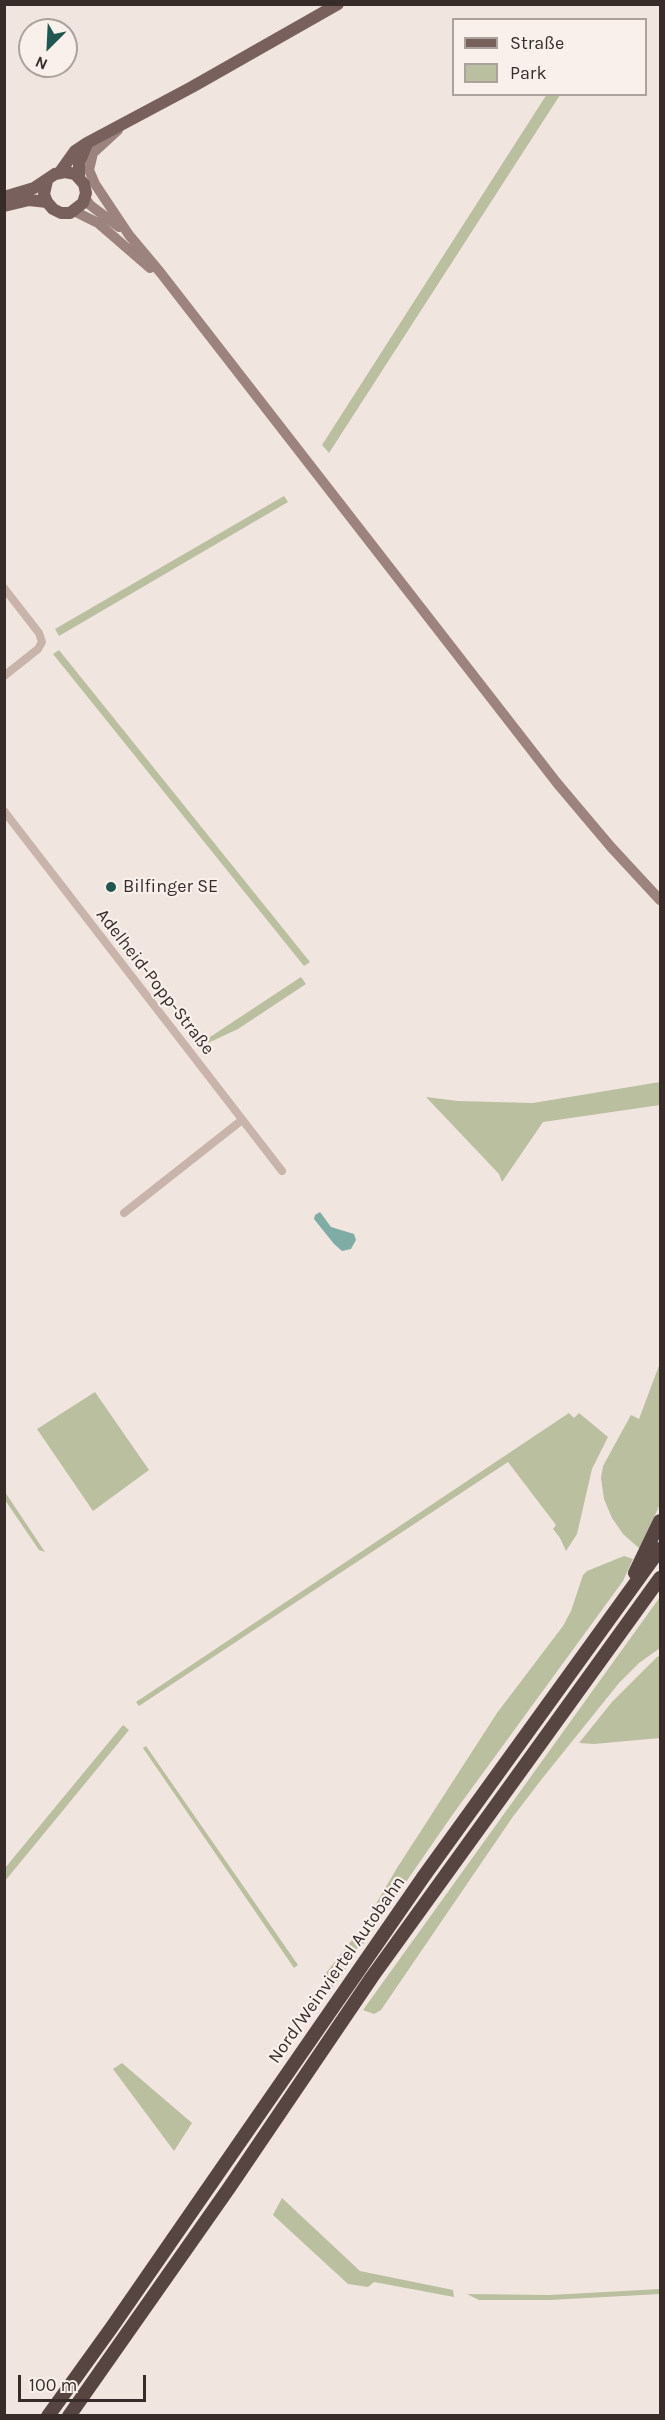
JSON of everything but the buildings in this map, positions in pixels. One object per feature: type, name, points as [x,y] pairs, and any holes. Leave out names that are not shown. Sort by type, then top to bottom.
[{"type":"highway","points":[[617,1609],[660,1521]]},
{"type":"highway","name":"Nord/Weinviertel Autobahn","points":[[48,2415],[191,2214],[424,1876],[660,1549]]},
{"type":"highway","name":"Nord/Weinviertel Autobahn","points":[[69,2415],[229,2188],[379,1968],[660,1578]]},
{"type":"main road","points":[[4,197],[34,188],[47,181],[60,172],[75,151],[87,143],[192,87],[338,4]]},
{"type":"main road","points":[[137,115],[96,149],[89,165],[95,184],[129,235],[155,265],[557,783],[660,900]]},
{"type":"main road","points":[[79,177],[80,158],[87,143]]},
{"type":"main road","points":[[47,181],[44,190],[47,202],[57,211],[66,213],[74,211],[85,198],[84,184],[79,177],[70,172],[60,172]]},
{"type":"main road","points":[[85,198],[90,205],[129,235]]},
{"type":"main road","points":[[4,206],[29,200],[47,202]]},
{"type":"main road","points":[[74,211],[91,218],[110,232],[181,301]]},
{"type":"street","points":[[4,588],[39,633],[42,642],[38,649],[4,676]]},
{"type":"street","name":"Adelheid-Popp-Straße","points":[[4,811],[282,1171]]},
{"type":"street","points":[[124,1213],[242,1120]]},
{"type":"green space","points":[[546,96],[559,96],[329,453],[322,445]]},
{"type":"green space","points":[[284,496],[288,502],[59,636],[55,629]]},
{"type":"green space","points":[[59,650],[310,962],[304,966],[53,654]]},
{"type":"green space","points":[[301,977],[306,984],[238,1029],[208,1043],[207,1039]]},
{"type":"green space","points":[[660,1082],[660,1105],[543,1122],[502,1182],[499,1174],[426,1097],[458,1101],[533,1103]]},
{"type":"green space","points":[[660,1363],[660,1504],[640,1549],[623,1534],[612,1518],[604,1499],[601,1478],[603,1466],[631,1415],[639,1419]]},
{"type":"green space","points":[[95,1392],[149,1470],[93,1511],[37,1429]]},
{"type":"green space","points":[[569,1413],[574,1418],[579,1413],[608,1437],[592,1469],[577,1534],[566,1551],[553,1529],[556,1525],[508,1462],[139,1706],[136,1702]]},
{"type":"green space","points":[[5,1492],[45,1552],[39,1550],[5,1500]]},
{"type":"green space","points":[[624,1556],[633,1559],[623,1581],[453,1814],[361,1947],[359,1946],[343,1967],[346,1969],[332,1988],[326,1973],[363,1926],[397,1868],[497,1713],[563,1626],[571,1611],[583,1575],[587,1571]]},
{"type":"green space","points":[[660,1597],[660,1648],[639,1663],[619,1683],[541,1780],[512,1818],[381,2010],[374,2014],[363,2010]]},
{"type":"green space","points":[[658,1656],[660,1658],[660,1738],[594,1744],[579,1743],[612,1702]]},
{"type":"green space","points":[[123,1725],[129,1730],[5,1881],[5,1868]]},
{"type":"green space","points":[[146,1746],[298,1965],[294,1968],[143,1748]]},
{"type":"green space","points":[[122,2063],[192,2123],[174,2151],[113,2069]]},
{"type":"green space","points":[[282,2198],[360,2271],[453,2290],[454,2297],[374,2282],[368,2287],[348,2284],[273,2215]]},
{"type":"green space","points":[[660,2289],[660,2294],[550,2300],[479,2300],[467,2294],[550,2295]]},
{"type":"water","points":[[320,1212],[331,1227],[354,1234],[356,1240],[351,1249],[342,1251],[334,1244],[314,1219],[315,1215]]},
{"type":"place","name":"Bilfinger SE","points":[[111,887]]}]
